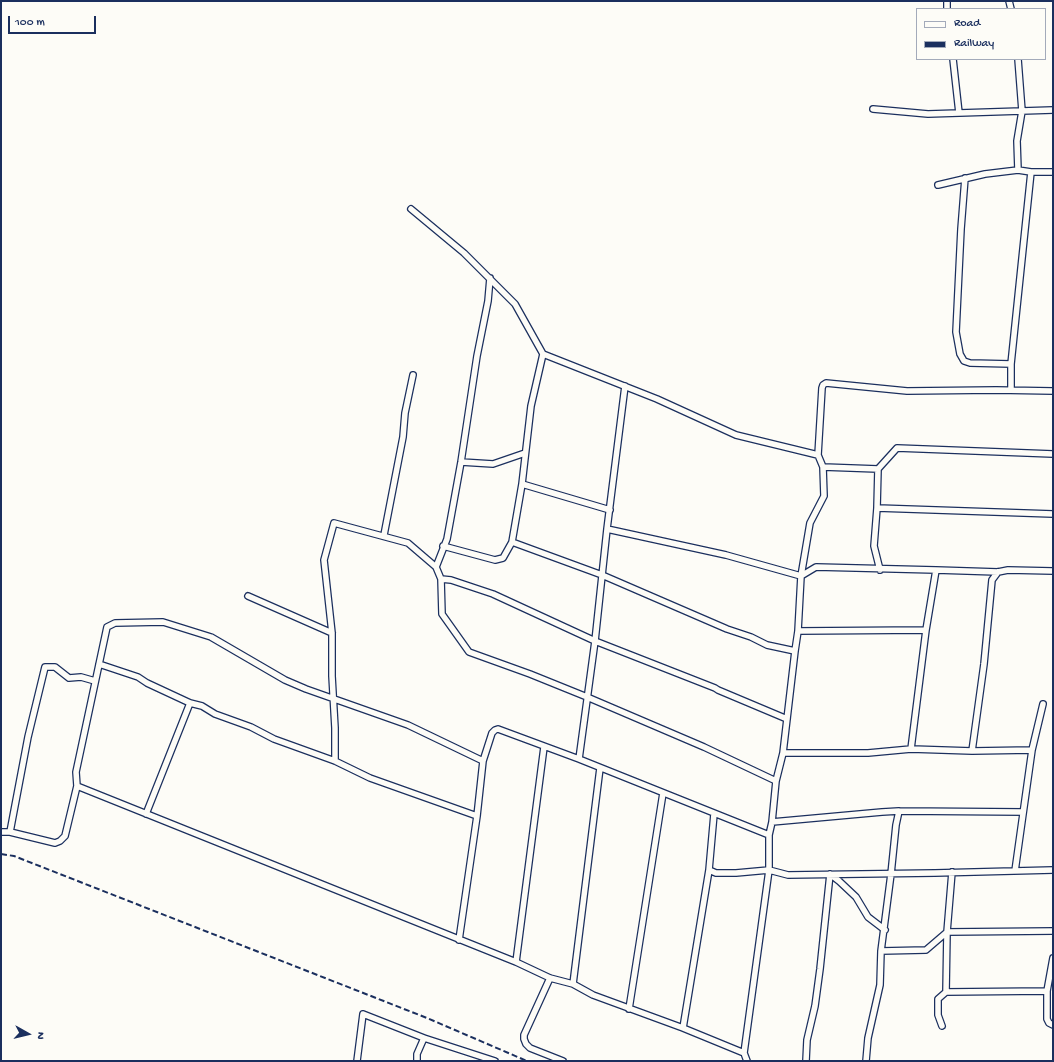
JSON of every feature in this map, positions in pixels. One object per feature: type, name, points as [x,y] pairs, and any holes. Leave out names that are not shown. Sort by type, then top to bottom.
[{"type":"street","points":[[953,60],[959,113]]},
{"type":"street","points":[[1018,60],[1022,111],[1017,141],[1018,170]]},
{"type":"street","points":[[873,109],[928,114],[1053,110]]},
{"type":"street","points":[[938,185],[985,174],[1018,170],[1031,172],[1053,172]]},
{"type":"street","points":[[1011,390],[1012,364],[1031,172]]},
{"type":"street","points":[[966,178],[961,229],[956,332],[960,354],[964,361],[970,363],[1012,364]]},
{"type":"street","points":[[411,209],[464,253],[515,304],[543,354],[625,386],[736,435],[818,455]]},
{"type":"street","points":[[436,567],[446,538],[461,462],[477,356],[488,301],[490,278]]},
{"type":"street","points":[[443,546],[495,560],[503,558],[512,542],[522,484],[531,406],[543,354]]},
{"type":"street","points":[[384,535],[403,437],[405,413],[413,375]]},
{"type":"street","points":[[747,1061],[744,1053],[769,870],[769,835],[772,822],[776,781],[783,753],[798,631],[801,576],[810,523],[824,496],[823,467],[818,455],[823,385],[826,383],[907,391],[1053,391]]},
{"type":"street","points":[[579,759],[595,642],[607,529],[625,386]]},
{"type":"street","points":[[880,570],[874,546],[878,469],[897,448],[1053,454]]},
{"type":"street","points":[[461,462],[493,464],[525,453]]},
{"type":"street","points":[[823,467],[878,469]]},
{"type":"street","points":[[522,484],[610,510]]},
{"type":"street","points":[[877,508],[1053,514]]},
{"type":"street","points":[[334,761],[335,728],[332,632],[324,560],[334,523],[352,529],[384,535],[408,543],[436,567],[441,579],[442,614],[470,652],[587,697],[704,747],[776,781]]},
{"type":"street","points":[[607,529],[726,555],[801,576],[816,567],[880,570],[998,572],[1008,570],[1053,572]]},
{"type":"street","points":[[512,542],[602,576],[727,629],[751,637],[766,645],[795,651]]},
{"type":"street","points":[[911,750],[926,630],[936,570]]},
{"type":"street","points":[[972,751],[984,664],[992,580],[998,572]]},
{"type":"street","points":[[441,579],[451,580],[493,594],[595,642],[715,688],[787,719]]},
{"type":"street","points":[[248,596],[332,632]]},
{"type":"street","points":[[1,832],[10,832],[55,843],[60,841],[64,836],[77,786],[76,772],[107,627],[115,623],[163,622],[211,637],[285,680],[306,689],[408,725],[483,761]]},
{"type":"street","points":[[798,631],[926,630]]},
{"type":"street","points":[[99,664],[138,677],[147,683],[190,703],[202,706],[215,714],[251,727],[274,739],[334,761],[370,778],[477,816]]},
{"type":"street","points":[[10,832],[28,737],[45,667],[55,667],[69,678],[81,677],[95,681]]},
{"type":"street","points":[[146,814],[190,703]]},
{"type":"street","points":[[1015,871],[1032,750],[1043,704]]},
{"type":"street","points":[[459,940],[477,816],[483,761],[492,732],[495,730],[498,729],[579,759],[769,835]]},
{"type":"street","points":[[516,962],[544,747]]},
{"type":"street","points":[[783,753],[868,753],[911,750],[1032,750]]},
{"type":"street","points":[[573,984],[600,768]]},
{"type":"street","points":[[77,786],[516,962],[550,978],[573,984],[593,995],[683,1028],[744,1053]]},
{"type":"street","points":[[629,1009],[663,793]]},
{"type":"street","points":[[772,822],[899,811],[1023,812]]},
{"type":"street","points":[[866,1061],[868,1038],[880,985],[881,951],[885,930],[896,825],[899,811]]},
{"type":"street","points":[[683,1028],[709,870],[714,814]]},
{"type":"street","points":[[709,870],[716,873],[769,870],[788,876],[1053,870]]},
{"type":"street","points":[[946,992],[947,932],[952,872]]},
{"type":"street","points":[[830,874],[856,897],[868,918],[885,930]]},
{"type":"street","points":[[806,1061],[820,969],[830,874]]},
{"type":"street","points":[[881,951],[926,950],[947,932],[1053,931]]},
{"type":"street","points":[[1053,958],[1047,991],[1047,1019],[1049,1023],[1053,1025]]},
{"type":"street","points":[[550,978],[524,1035],[524,1039],[530,1048],[563,1061]]},
{"type":"street","points":[[942,1026],[938,1015],[938,999],[946,992],[1047,991]]},
{"type":"street","points":[[357,1061],[363,1014],[478,1058],[495,1061]]},
{"type":"street","points":[[417,1061],[417,1054],[424,1038]]},
{"type":"railway","points":[[1,854],[14,856],[427,1018],[527,1061]]}]
